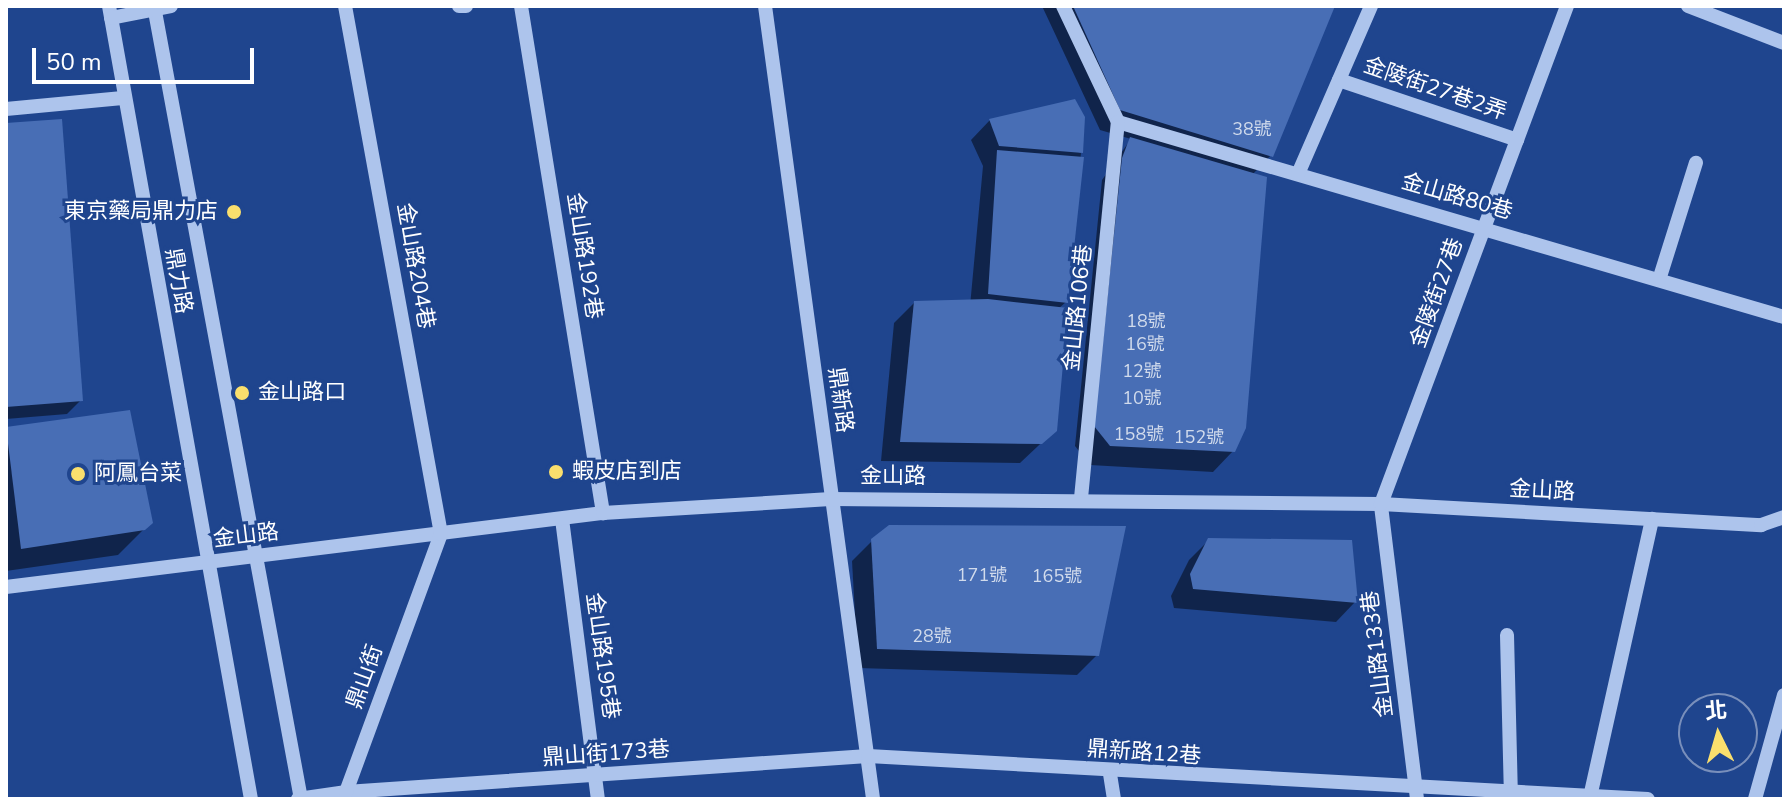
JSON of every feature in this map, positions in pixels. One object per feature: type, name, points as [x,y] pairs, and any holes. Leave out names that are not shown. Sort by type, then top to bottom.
[{"type":"street","points":[[110,12],[171,6]]},
{"type":"street","name":"金山路204巷","points":[[345,6],[441,534]]},
{"type":"street","points":[[459,6],[466,6]]},
{"type":"street","name":"金山路192巷","points":[[521,6],[603,513]]},
{"type":"street","name":"鼎新路","points":[[765,6],[873,799]]},
{"type":"street","points":[[1063,6],[1118,122]]},
{"type":"street","points":[[1298,174],[1371,6]]},
{"type":"street","name":"金陵街27巷","points":[[1381,504],[1567,6]]},
{"type":"street","points":[[1688,6],[1784,43]]},
{"type":"street","name":"鼎力路","points":[[154,8],[253,558]]},
{"type":"street","name":"鼎力路","points":[[110,12],[122,98],[206,563]]},
{"type":"street","name":"金陵街27巷2弄","points":[[1339,80],[1517,140]]},
{"type":"street","points":[[6,109],[122,98]]},
{"type":"street","name":"金山路80巷","points":[[1118,122],[1784,317]]},
{"type":"street","name":"金山路106巷","points":[[1081,498],[1118,122]]},
{"type":"street","points":[[1659,280],[1696,163]]},
{"type":"street","name":"金山路","points":[[6,587],[603,513],[831,499],[1081,498],[1381,504],[1761,525],[1784,517]]},
{"type":"street","name":"金山路133巷","points":[[1381,504],[1417,795]]},
{"type":"street","name":"金山路195巷","points":[[562,519],[598,799]]},
{"type":"street","points":[[1590,797],[1652,519]]},
{"type":"street","name":"鼎山街","points":[[346,792],[441,534]]},
{"type":"street","points":[[253,558],[300,799],[346,792]]},
{"type":"street","points":[[206,563],[251,799]]},
{"type":"street","points":[[1507,635],[1511,794]]},
{"type":"street","points":[[1755,799],[1784,695]]},
{"type":"street","name":"鼎新路12巷","points":[[868,756],[1417,795],[1511,794],[1648,799]]},
{"type":"street","name":"鼎山街173巷","points":[[346,792],[596,778],[868,756]]},
{"type":"street","points":[[1110,774],[1114,799]]},
{"type":"building","points":[[1073,6],[1335,6],[1273,157],[1120,110]]},
{"type":"building","points":[[1075,99],[1085,117],[1083,153],[999,146],[989,119]]},
{"type":"building","points":[[62,119],[83,401],[6,407],[6,123]]},
{"type":"building","points":[[1130,137],[1267,177],[1246,428],[1235,452],[1110,446],[1094,426],[1122,158]]},
{"type":"building","points":[[997,150],[1084,157],[1068,303],[988,294]]},
{"type":"building","points":[[988,299],[1068,308],[1057,431],[1042,444],[900,442],[914,301]]},
{"type":"building","name":"阿鳳台菜","points":[[130,410],[153,523],[145,530],[21,549],[6,427]]},
{"type":"building","points":[[889,525],[1126,526],[1099,656],[877,649],[871,539]]},
{"type":"building","points":[[1208,538],[1352,540],[1358,603],[1193,589],[1190,574]]},
{"type":"place","name":"東京藥局鼎力店","points":[[234,212]]},
{"type":"place","name":"金山路口","points":[[242,393]]},
{"type":"place","name":"蝦皮店到店","points":[[556,472]]},
{"type":"place","name":"阿鳳台菜","points":[[78,474]]}]
